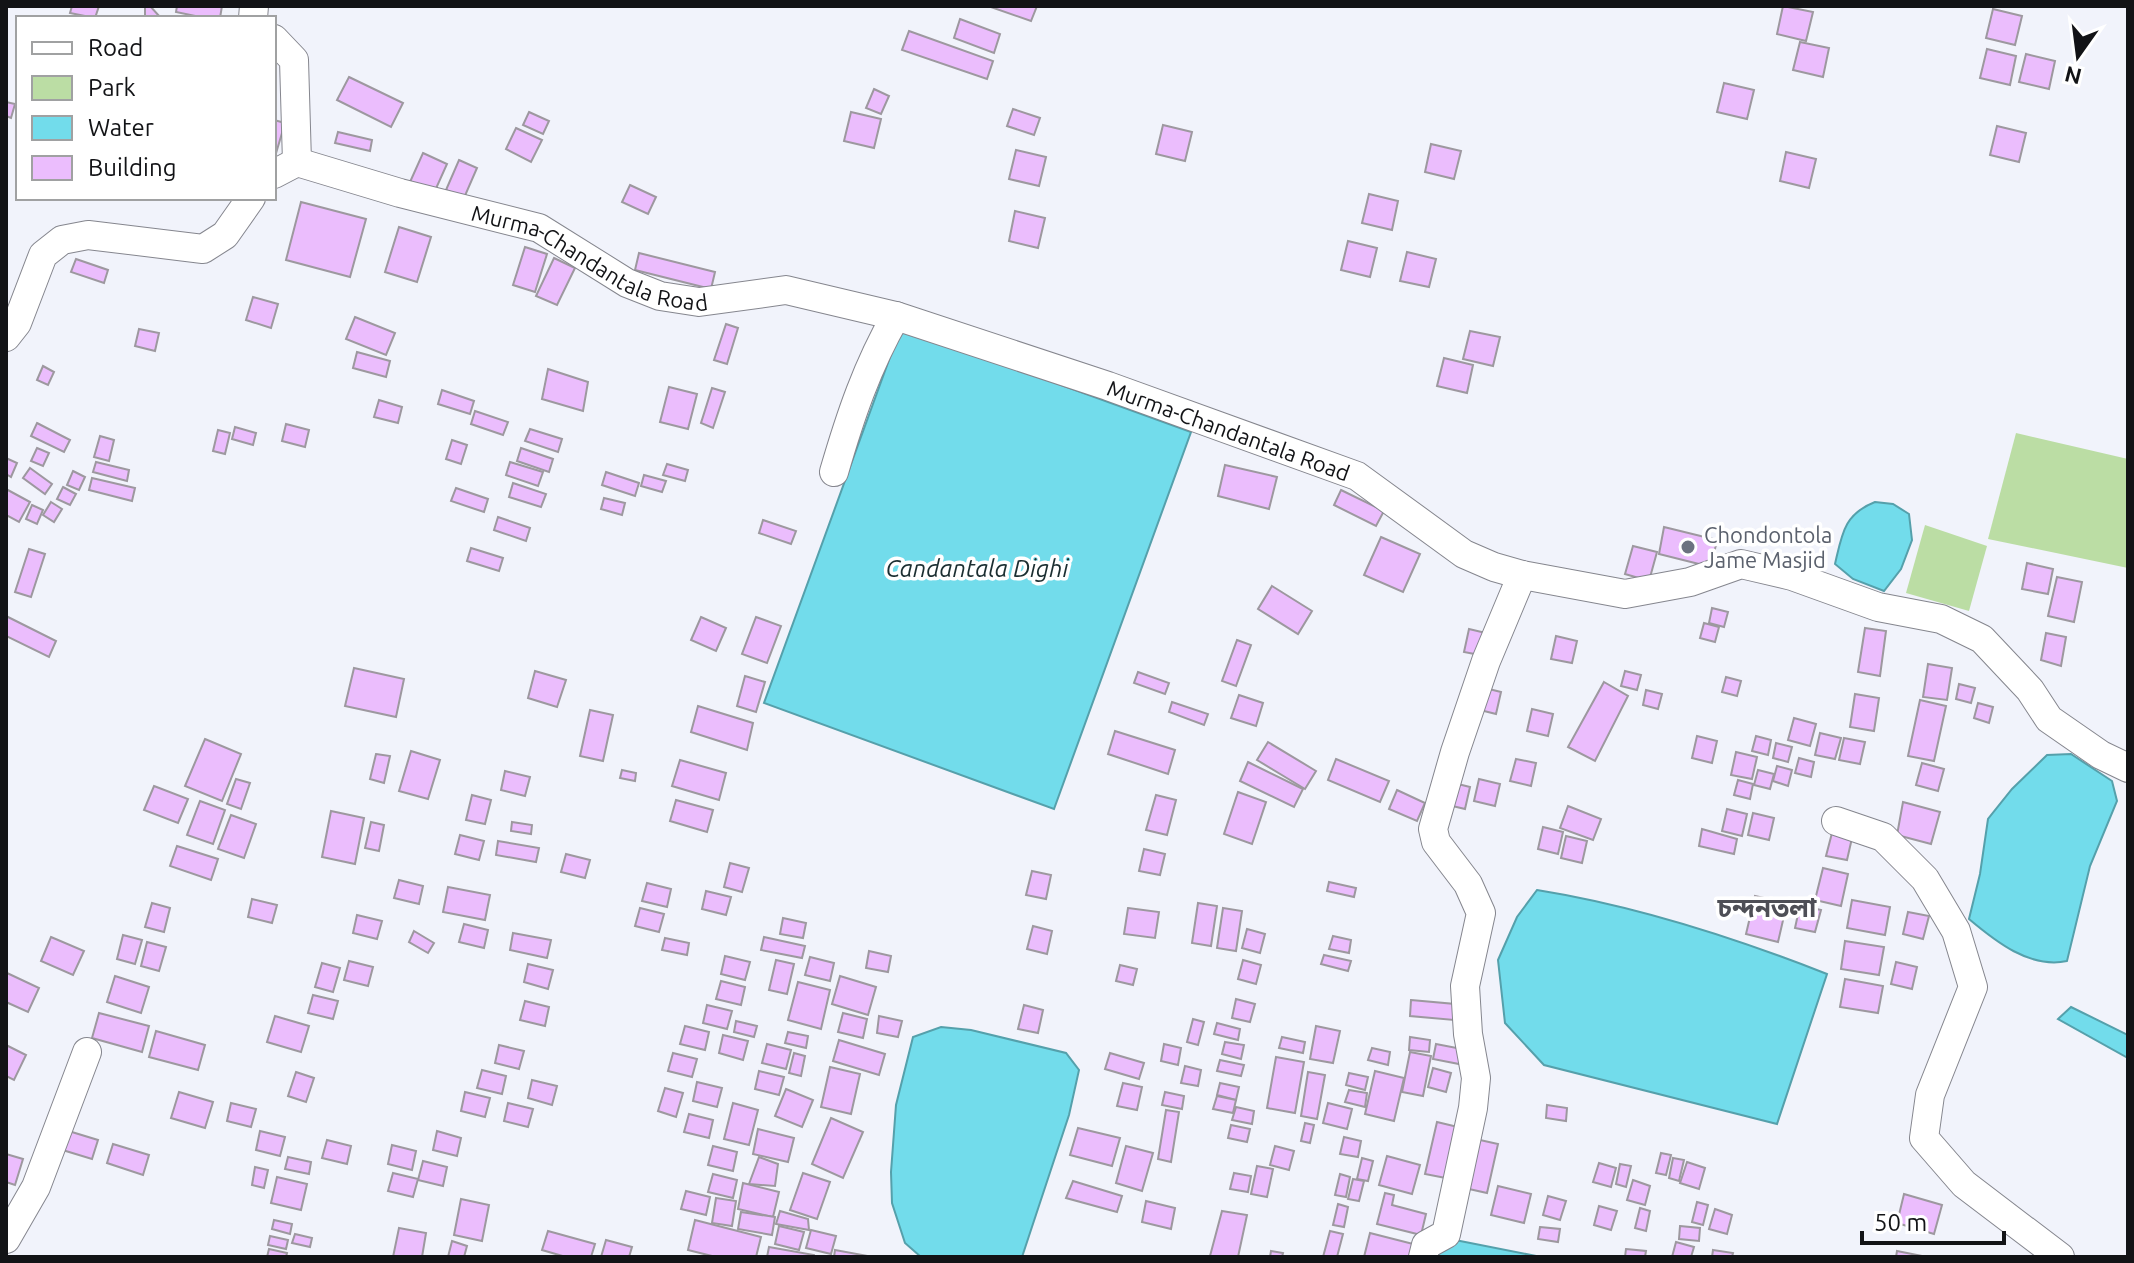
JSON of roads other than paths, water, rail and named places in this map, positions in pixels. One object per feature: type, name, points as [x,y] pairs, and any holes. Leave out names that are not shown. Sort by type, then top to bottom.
[{"type":"street","points":[[276,41],[294,60],[286,168]]},
{"type":"street","name":"Murma-Chandantala Road","points":[[286,168],[539,228],[606,271],[660,296],[699,302],[786,290],[896,316],[1108,386],[1357,476],[1464,554],[1522,575],[1625,594],[1690,582],[1741,564],[1792,576],[1878,607],[1941,619],[1982,639],[2030,690],[2049,719],[2101,755],[2128,768]]},
{"type":"street","points":[[6,337],[17,323],[43,255],[62,240],[88,235],[203,249],[225,235],[250,200]]},
{"type":"street","points":[[834,472],[857,396],[876,351],[896,316]]},
{"type":"street","points":[[1423,1257],[1426,1245],[1446,1234],[1473,1108],[1476,1078],[1468,1034],[1465,986],[1481,913],[1468,884],[1436,842],[1433,829],[1482,674],[1522,575]]},
{"type":"street","points":[[1836,821],[1883,837],[1925,879],[1956,931],[1973,987],[1930,1095],[1924,1138],[1964,1184],[2060,1257]]},
{"type":"street","points":[[6,1239],[36,1187],[87,1052]]},
{"type":"water","name":"Candantala Dighi","points":[[901,327],[1191,432],[1054,809],[764,703]]},
{"type":"water","points":[[1875,502],[1893,504],[1909,514],[1912,540],[1901,569],[1884,591],[1853,579],[1835,564],[1846,526],[1857,513]]},
{"type":"water","points":[[2071,754],[2112,781],[2117,801],[2090,866],[2067,961],[2040,961],[2002,944],[1969,919],[1980,874],[1988,819],[2012,789],[2047,755]]},
{"type":"water","points":[[1537,890],[1684,924],[1827,974],[1777,1124],[1544,1065],[1505,1023],[1498,960],[1517,917]]},
{"type":"water","points":[[2071,1007],[2128,1035],[2128,1058],[2058,1019]]},
{"type":"water","points":[[941,1027],[971,1030],[1066,1053],[1079,1070],[1069,1115],[1022,1257],[921,1257],[905,1243],[892,1203],[896,1105],[913,1037]]},
{"type":"water","points":[[1450,1239],[1541,1257],[1430,1257]]},
{"type":"place","name":"Chondontola Jame Masjid","points":[[1688,547]]},
{"type":"district","name":"চন্দনতলা","points":[[1767,907]]}]
